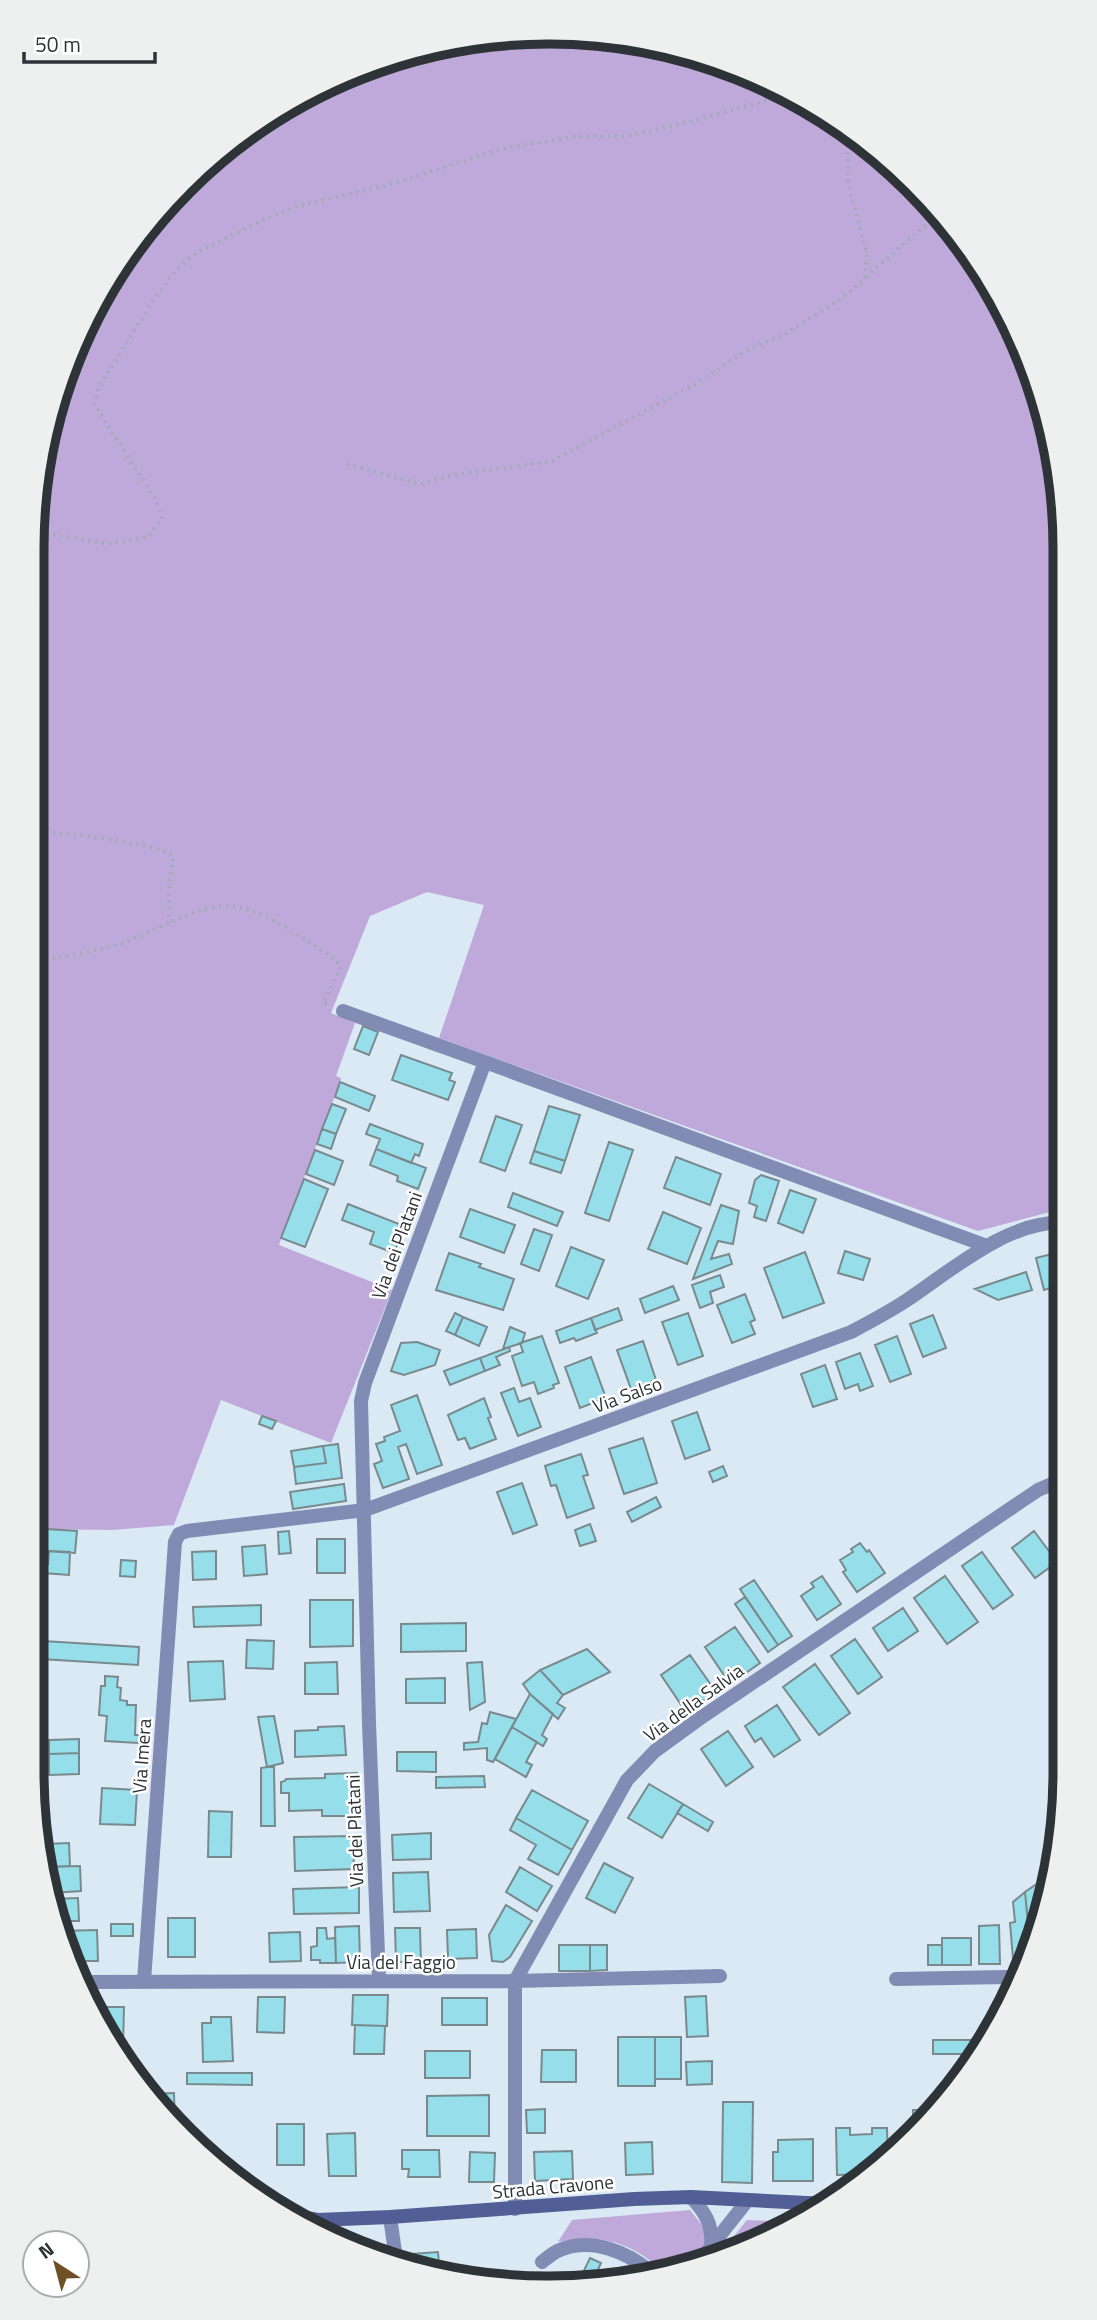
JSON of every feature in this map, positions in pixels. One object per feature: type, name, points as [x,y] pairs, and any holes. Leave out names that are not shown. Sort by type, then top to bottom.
[{"type":"street","points":[[343,1011],[987,1247]]},
{"type":"street","name":"Via dei Platani","points":[[379,1980],[369,1723],[365,1510],[360,1431],[363,1392],[485,1062]]},
{"type":"street","name":"Via Salso","points":[[179,1534],[365,1510],[851,1332],[903,1303],[1010,1234],[1053,1225]]},
{"type":"street","name":"Via della Salvia","points":[[515,2209],[515,1981],[627,1780],[655,1751],[699,1719],[1027,1497],[1053,1484]]},
{"type":"street","name":"Via Imera","points":[[144,1981],[175,1542],[179,1534]]},
{"type":"street","name":"Via del Faggio","points":[[90,1982],[515,1981],[720,1976]]},
{"type":"street","points":[[895,1979],[1009,1978]]},
{"type":"street","points":[[691,2197],[708,2219],[712,2238],[708,2250]]},
{"type":"street","name":"Strada Cravone","points":[[317,2220],[691,2197],[810,2203]]},
{"type":"street","points":[[709,2250],[747,2201]]},
{"type":"street","points":[[390,2217],[395,2252]]},
{"type":"street","points":[[542,2262],[560,2250],[582,2246],[606,2248],[626,2254],[644,2267]]},
{"type":"path","points":[[44,533],[108,544],[148,537],[162,518],[155,498],[94,404],[98,388],[152,302],[174,271],[196,253],[263,220],[301,205],[385,186],[502,149],[573,137],[626,136],[689,122],[775,97]]},
{"type":"path","points":[[847,142],[848,183],[867,254],[865,278]]},
{"type":"path","points":[[348,464],[420,484],[453,475],[552,461],[699,382],[748,349],[782,336],[846,295],[932,220]]},
{"type":"path","points":[[44,833],[161,848],[173,855],[169,923]]},
{"type":"path","points":[[44,959],[124,942],[216,906],[238,906],[267,918],[335,958],[341,967],[323,1003],[343,1011]]},
{"type":"shaded area","points":[[548,44],[647,53],[742,82],[801,111],[856,148],[928,216],[949,241],[986,296],[1015,355],[1036,418],[1049,483],[1053,548],[1053,1211],[978,1231],[439,1038],[484,905],[427,892],[370,916],[331,1013],[355,1023],[336,1076],[341,1078],[340,1082],[279,1245],[392,1290],[331,1443],[221,1400],[174,1525],[112,1530],[44,1529],[45,515],[53,450],[82,355],[111,296],[129,268],[148,241],[192,192],[241,148],[268,129],[296,111],[355,82],[450,53]]},
{"type":"shaded area","points":[[690,2210],[701,2224],[706,2235],[706,2245],[699,2253],[656,2265],[626,2246],[614,2242],[573,2239],[558,2242],[572,2220]]},
{"type":"shaded area","points":[[747,2220],[777,2221],[742,2238],[728,2243]]},
{"type":"building","points":[[363,1026],[378,1032],[369,1055],[354,1049]]},
{"type":"building","points":[[401,1055],[452,1073],[449,1080],[455,1082],[448,1100],[392,1080]]},
{"type":"building","points":[[340,1082],[375,1096],[369,1111],[335,1097]]},
{"type":"building","points":[[332,1104],[346,1109],[336,1134],[322,1129]]},
{"type":"building","points":[[549,1106],[580,1115],[565,1161],[534,1151]]},
{"type":"building","points":[[496,1116],[522,1125],[505,1171],[480,1162]]},
{"type":"building","points":[[370,1124],[423,1144],[419,1156],[415,1154],[411,1163],[376,1149],[380,1139],[366,1134]]},
{"type":"building","points":[[322,1129],[336,1134],[331,1149],[317,1144]]},
{"type":"building","points":[[609,1142],[633,1150],[609,1221],[585,1213]]},
{"type":"building","points":[[376,1149],[426,1168],[418,1189],[397,1181],[398,1176],[370,1165]]},
{"type":"building","points":[[315,1150],[343,1161],[334,1185],[306,1174]]},
{"type":"building","points":[[534,1151],[565,1161],[561,1173],[530,1163]]},
{"type":"building","points":[[676,1157],[721,1174],[710,1205],[664,1188]]},
{"type":"building","points":[[761,1175],[779,1181],[766,1221],[754,1217],[757,1206],[749,1203],[755,1180]]},
{"type":"building","points":[[304,1179],[328,1189],[305,1247],[281,1238]]},
{"type":"building","points":[[790,1190],[816,1199],[803,1233],[778,1223]]},
{"type":"building","points":[[513,1193],[563,1212],[557,1226],[508,1207]]},
{"type":"building","points":[[348,1204],[404,1226],[394,1253],[370,1244],[374,1232],[342,1220]]},
{"type":"building","points":[[721,1205],[739,1211],[733,1244],[718,1241],[711,1259],[729,1254],[732,1264],[693,1279]]},
{"type":"building","points":[[470,1209],[515,1225],[504,1253],[460,1237]]},
{"type":"building","points":[[663,1212],[701,1228],[687,1264],[648,1249]]},
{"type":"building","points":[[534,1229],[552,1235],[539,1271],[521,1264]]},
{"type":"building","points":[[571,1247],[604,1260],[588,1299],[556,1286]]},
{"type":"building","points":[[845,1251],[870,1259],[863,1280],[838,1273]]},
{"type":"building","points":[[805,1252],[824,1303],[783,1318],[764,1268]]},
{"type":"building","points":[[449,1253],[514,1279],[503,1310],[436,1290]]},
{"type":"building","points":[[1053,1254],[1053,1287],[1044,1290],[1036,1258]]},
{"type":"building","points":[[1026,1272],[1032,1290],[998,1300],[975,1289]]},
{"type":"building","points":[[720,1275],[724,1287],[710,1292],[713,1303],[700,1308],[692,1285]]},
{"type":"building","points":[[673,1286],[679,1300],[645,1313],[640,1299]]},
{"type":"building","points":[[745,1294],[755,1320],[750,1322],[755,1334],[732,1343],[717,1305]]},
{"type":"building","points":[[618,1308],[622,1320],[595,1330],[591,1318]]},
{"type":"building","points":[[455,1313],[463,1317],[455,1335],[446,1331]]},
{"type":"building","points":[[688,1313],[703,1356],[678,1365],[662,1322]]},
{"type":"building","points":[[933,1315],[946,1348],[923,1357],[910,1324]]},
{"type":"building","points":[[463,1317],[487,1327],[479,1346],[455,1335]]},
{"type":"building","points":[[591,1318],[597,1333],[576,1341],[574,1338],[560,1343],[556,1331]]},
{"type":"building","points":[[510,1327],[525,1333],[522,1343],[503,1349]]},
{"type":"building","points":[[542,1336],[559,1383],[553,1385],[554,1388],[538,1394],[534,1382],[522,1386],[512,1356],[523,1352],[520,1343]]},
{"type":"building","points":[[897,1336],[911,1374],[890,1382],[875,1345]]},
{"type":"building","points":[[643,1341],[656,1380],[631,1389],[617,1350]]},
{"type":"building","points":[[417,1342],[440,1350],[435,1365],[404,1375],[391,1371],[401,1343]]},
{"type":"building","points":[[509,1347],[510,1351],[496,1357],[500,1365],[485,1371],[480,1358]]},
{"type":"building","points":[[860,1353],[873,1386],[860,1391],[858,1384],[845,1389],[836,1362]]},
{"type":"building","points":[[591,1357],[606,1398],[580,1408],[565,1367]]},
{"type":"building","points":[[480,1358],[485,1371],[450,1385],[444,1371]]},
{"type":"building","points":[[825,1365],[837,1399],[813,1407],[801,1374]]},
{"type":"building","points":[[514,1388],[519,1402],[530,1398],[541,1427],[518,1436],[501,1393]]},
{"type":"building","points":[[417,1395],[442,1465],[417,1474],[406,1444],[398,1447],[409,1479],[383,1488],[374,1464],[382,1461],[376,1444],[385,1441],[384,1437],[400,1431],[391,1405]]},
{"type":"building","points":[[484,1398],[496,1439],[470,1449],[465,1438],[458,1440],[448,1415]]},
{"type":"building","points":[[697,1412],[710,1450],[685,1459],[672,1421]]},
{"type":"building","points":[[262,1416],[276,1421],[272,1429],[259,1424]]},
{"type":"building","points":[[643,1438],[657,1483],[624,1494],[609,1449]]},
{"type":"building","points":[[338,1444],[342,1478],[296,1484],[294,1467],[326,1463],[323,1446]]},
{"type":"building","points":[[323,1446],[326,1463],[294,1467],[291,1451]]},
{"type":"building","points":[[581,1454],[588,1475],[583,1476],[594,1508],[567,1518],[556,1485],[551,1486],[545,1466]]},
{"type":"building","points":[[723,1466],[727,1476],[713,1482],[709,1472]]},
{"type":"building","points":[[522,1483],[537,1525],[513,1534],[497,1492]]},
{"type":"building","points":[[344,1484],[346,1501],[293,1509],[290,1492]]},
{"type":"building","points":[[656,1497],[661,1507],[632,1522],[627,1512]]},
{"type":"building","points":[[590,1524],[596,1541],[580,1546],[575,1530]]},
{"type":"building","points":[[46,1529],[77,1531],[75,1553],[46,1551]]},
{"type":"building","points":[[289,1531],[291,1553],[279,1554],[278,1532]]},
{"type":"building","points":[[1034,1531],[1053,1557],[1053,1565],[1035,1578],[1012,1548]]},
{"type":"building","points":[[317,1539],[345,1539],[345,1573],[317,1573]]},
{"type":"building","points":[[860,1543],[867,1552],[869,1550],[885,1573],[857,1592],[843,1572],[846,1570],[840,1560],[853,1552],[851,1549]]},
{"type":"building","points":[[265,1545],[267,1574],[244,1576],[242,1547]]},
{"type":"building","points":[[49,1551],[70,1552],[69,1575],[44,1573],[44,1563],[48,1564]]},
{"type":"building","points":[[216,1551],[216,1579],[193,1580],[192,1552]]},
{"type":"building","points":[[982,1552],[1013,1595],[993,1609],[962,1566]]},
{"type":"building","points":[[121,1560],[136,1561],[135,1577],[120,1576]]},
{"type":"building","points":[[822,1576],[841,1604],[817,1620],[801,1596],[814,1587],[811,1583]]},
{"type":"building","points":[[945,1576],[978,1622],[947,1644],[914,1598]]},
{"type":"building","points":[[754,1580],[792,1636],[778,1645],[740,1589]]},
{"type":"building","points":[[745,1597],[778,1645],[768,1652],[735,1604]]},
{"type":"building","points":[[310,1600],[353,1600],[353,1646],[310,1647]]},
{"type":"building","points":[[261,1605],[261,1625],[194,1627],[193,1607]]},
{"type":"building","points":[[903,1608],[918,1631],[888,1651],[873,1628]]},
{"type":"building","points":[[466,1623],[466,1651],[401,1652],[401,1624]]},
{"type":"building","points":[[735,1627],[760,1663],[730,1684],[705,1647]]},
{"type":"building","points":[[855,1639],[882,1677],[858,1694],[831,1656]]},
{"type":"building","points":[[247,1640],[274,1641],[273,1669],[246,1668]]},
{"type":"building","points":[[44,1641],[139,1647],[138,1665],[44,1659]]},
{"type":"building","points":[[587,1649],[610,1672],[563,1695],[540,1670]]},
{"type":"building","points":[[690,1655],[716,1692],[686,1712],[661,1675]]},
{"type":"building","points":[[223,1661],[225,1699],[190,1701],[188,1662]]},
{"type":"building","points":[[337,1662],[338,1694],[305,1694],[305,1663]]},
{"type":"building","points":[[482,1662],[485,1702],[470,1710],[467,1663]]},
{"type":"building","points":[[815,1664],[850,1713],[819,1735],[783,1687]]},
{"type":"building","points":[[540,1670],[563,1695],[557,1703],[565,1708],[558,1719],[530,1694],[523,1684]]},
{"type":"building","points":[[105,1676],[118,1677],[120,1700],[127,1701],[127,1705],[136,1705],[135,1735],[139,1735],[138,1743],[105,1741],[107,1716],[99,1715],[101,1686],[105,1686]]},
{"type":"building","points":[[445,1678],[445,1703],[406,1703],[406,1679]]},
{"type":"building","points":[[530,1694],[553,1714],[542,1735],[547,1739],[543,1746],[512,1727]]},
{"type":"building","points":[[777,1705],[800,1740],[774,1757],[761,1738],[755,1742],[745,1726]]},
{"type":"building","points":[[490,1712],[516,1719],[493,1762],[487,1760],[487,1748],[464,1750],[464,1743],[478,1742],[482,1723],[487,1724]]},
{"type":"building","points":[[274,1716],[283,1763],[267,1767],[258,1717]]},
{"type":"building","points":[[344,1726],[346,1755],[295,1757],[295,1731]]},
{"type":"building","points":[[512,1727],[537,1742],[526,1762],[532,1765],[526,1777],[495,1759]]},
{"type":"building","points":[[728,1731],[753,1767],[726,1786],[701,1749]]},
{"type":"building","points":[[79,1739],[79,1753],[49,1754],[49,1740]]},
{"type":"building","points":[[397,1752],[436,1752],[436,1772],[397,1771]]},
{"type":"building","points":[[79,1753],[79,1774],[49,1775],[49,1754]]},
{"type":"building","points":[[274,1767],[275,1826],[261,1826],[261,1768]]},
{"type":"building","points":[[357,1773],[358,1816],[322,1816],[322,1810],[289,1811],[289,1793],[281,1793],[281,1782],[286,1779],[325,1778],[325,1774]]},
{"type":"building","points":[[484,1776],[485,1787],[436,1788],[436,1777]]},
{"type":"building","points":[[649,1784],[683,1804],[662,1838],[628,1818]]},
{"type":"building","points":[[102,1788],[137,1790],[135,1825],[100,1824]]},
{"type":"building","points":[[532,1790],[588,1821],[572,1850],[516,1818]]},
{"type":"building","points":[[683,1804],[713,1822],[708,1831],[677,1813]]},
{"type":"building","points":[[209,1811],[232,1812],[231,1857],[208,1857]]},
{"type":"building","points":[[516,1818],[572,1850],[558,1875],[528,1859],[536,1845],[510,1830]]},
{"type":"building","points":[[431,1833],[431,1859],[393,1860],[392,1835]]},
{"type":"building","points":[[353,1836],[354,1869],[295,1871],[294,1837]]},
{"type":"building","points":[[69,1843],[70,1866],[53,1867],[49,1844]]},
{"type":"building","points":[[604,1863],[633,1878],[615,1913],[586,1898]]},
{"type":"building","points":[[80,1866],[81,1891],[59,1893],[53,1867]]},
{"type":"building","points":[[520,1867],[552,1886],[537,1911],[506,1892]]},
{"type":"building","points":[[428,1872],[430,1911],[394,1912],[393,1873]]},
{"type":"building","points":[[1041,1881],[1028,1927],[1025,1892]]},
{"type":"building","points":[[359,1887],[359,1913],[294,1914],[293,1889]]},
{"type":"building","points":[[1025,1892],[1028,1926],[1017,1958],[1013,1959],[1010,1923],[1015,1922],[1013,1902]]},
{"type":"building","points":[[78,1898],[79,1921],[67,1921],[60,1899]]},
{"type":"building","points":[[506,1905],[532,1921],[510,1957],[503,1962],[492,1961],[489,1935]]},
{"type":"building","points":[[168,1918],[195,1918],[195,1957],[168,1957]]},
{"type":"building","points":[[111,1924],[133,1924],[133,1936],[111,1936]]},
{"type":"building","points":[[999,1925],[1000,1964],[979,1964],[979,1926]]},
{"type":"building","points":[[359,1926],[360,1962],[336,1963],[335,1927]]},
{"type":"building","points":[[317,1928],[326,1928],[327,1939],[335,1938],[336,1963],[311,1960],[311,1947],[317,1946]]},
{"type":"building","points":[[395,1928],[420,1928],[421,1962],[396,1962]]},
{"type":"building","points":[[476,1929],[477,1958],[448,1959],[447,1930]]},
{"type":"building","points":[[97,1930],[98,1961],[81,1961],[70,1931]]},
{"type":"building","points":[[300,1932],[301,1961],[270,1962],[269,1933]]},
{"type":"building","points":[[942,1938],[971,1938],[971,1965],[942,1965]]},
{"type":"building","points":[[559,1945],[590,1945],[590,1971],[559,1971]]},
{"type":"building","points":[[590,1945],[607,1945],[607,1970],[590,1971]]},
{"type":"building","points":[[928,1945],[942,1945],[942,1965],[928,1965]]},
{"type":"building","points":[[353,1995],[388,1995],[387,2026],[352,2025]]},
{"type":"building","points":[[706,1996],[708,2036],[687,2037],[685,1997]]},
{"type":"building","points":[[258,1997],[285,1997],[284,2033],[257,2032]]},
{"type":"building","points":[[442,1998],[487,1998],[487,2025],[442,2025]]},
{"type":"building","points":[[102,2007],[124,2007],[123,2043]]},
{"type":"building","points":[[211,2017],[231,2017],[233,2061],[203,2062],[202,2023],[211,2023]]},
{"type":"building","points":[[355,2025],[385,2026],[384,2054],[354,2054]]},
{"type":"building","points":[[618,2037],[655,2037],[655,2086],[618,2086]]},
{"type":"building","points":[[655,2037],[681,2037],[681,2079],[655,2079]]},
{"type":"building","points":[[933,2040],[976,2040],[964,2058],[961,2058],[961,2054],[933,2054]]},
{"type":"building","points":[[542,2050],[576,2050],[576,2082],[541,2082]]},
{"type":"building","points":[[425,2051],[470,2051],[470,2078],[425,2078]]},
{"type":"building","points":[[712,2061],[712,2084],[687,2085],[686,2062]]},
{"type":"building","points":[[187,2073],[252,2073],[252,2085],[187,2084]]},
{"type":"building","points":[[160,2093],[174,2093],[175,2110],[169,2104]]},
{"type":"building","points":[[489,2095],[489,2136],[427,2136],[427,2096]]},
{"type":"building","points":[[723,2102],[753,2102],[752,2183],[722,2182]]},
{"type":"building","points":[[545,2109],[545,2133],[527,2133],[526,2110]]},
{"type":"building","points":[[913,2110],[922,2110],[913,2120]]},
{"type":"building","points":[[277,2124],[304,2124],[304,2165],[277,2165]]},
{"type":"building","points":[[836,2128],[850,2128],[850,2135],[872,2134],[872,2128],[887,2128],[888,2145],[881,2151],[852,2175],[837,2175]]},
{"type":"building","points":[[355,2133],[356,2176],[329,2176],[327,2134]]},
{"type":"building","points":[[813,2139],[813,2181],[773,2181],[773,2152],[778,2152],[778,2140]]},
{"type":"building","points":[[652,2142],[653,2174],[626,2175],[625,2143]]},
{"type":"building","points":[[402,2150],[439,2150],[440,2177],[408,2177],[409,2169],[402,2169]]},
{"type":"building","points":[[572,2151],[573,2179],[535,2181],[534,2152]]},
{"type":"building","points":[[470,2152],[495,2153],[494,2182],[469,2182]]},
{"type":"building","points":[[438,2252],[439,2264],[412,2257],[412,2254]]},
{"type":"building","points":[[590,2258],[601,2263],[596,2274],[582,2275]]}]
